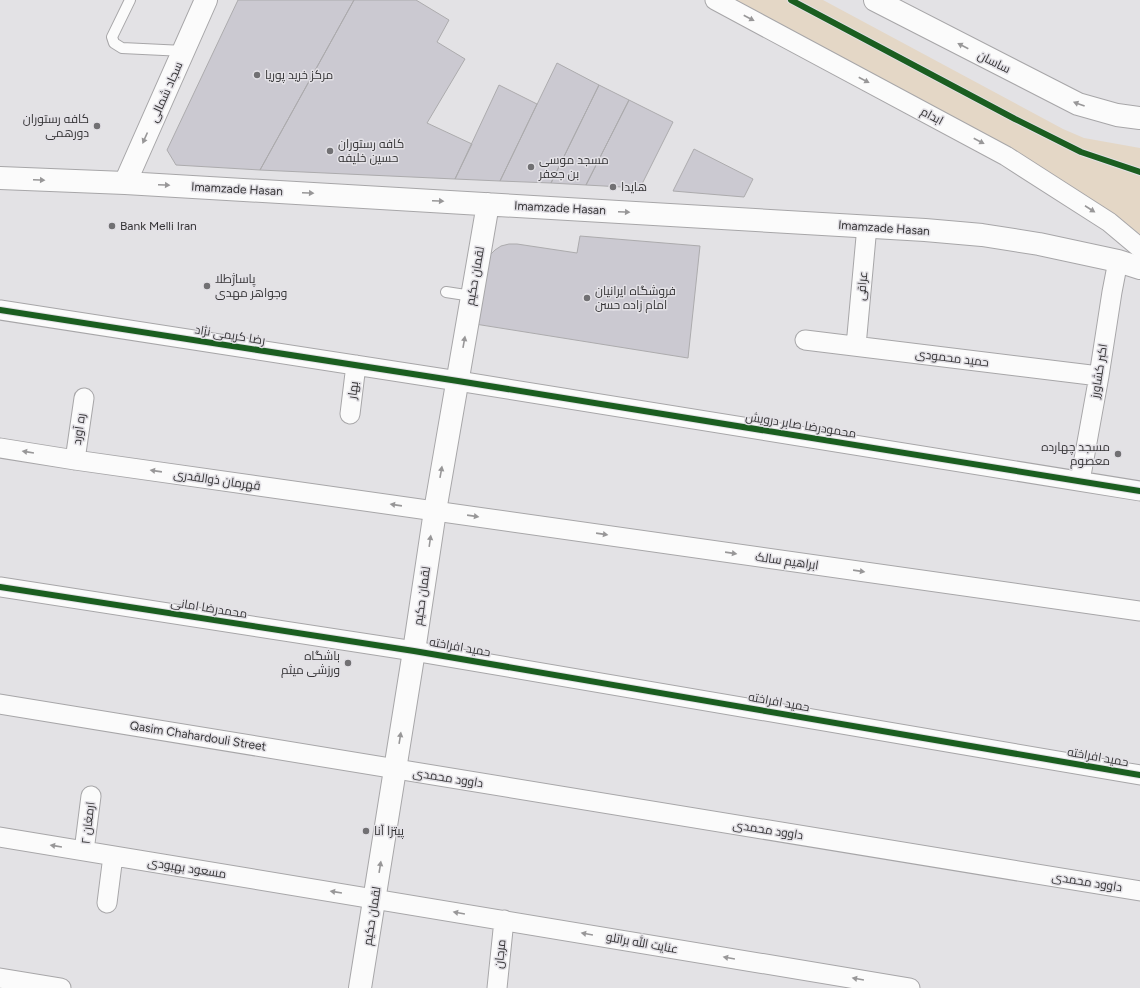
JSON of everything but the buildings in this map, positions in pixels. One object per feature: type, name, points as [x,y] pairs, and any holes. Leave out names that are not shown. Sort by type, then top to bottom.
[{"type":"main road","name":"سجاد شمالی","points":[[126,183],[206,0]]},
{"type":"main road","name":"ساسان","points":[[875,0],[1078,104],[1117,115],[1140,118]]},
{"type":"main road","points":[[1117,115],[1140,111]]},
{"type":"main road","name":"Imamzade Hasan","points":[[0,178],[126,183],[488,204],[867,226],[982,235],[1039,244],[1118,260],[1140,268]]},
{"type":"main road","name":"لقمان حکیم","points":[[360,988],[435,511],[488,204]]},
{"type":"street","name":"ابدام","points":[[715,0],[1006,156],[1109,222],[1140,248]]},
{"type":"street","name":"عراقی","points":[[856,346],[867,226]]},
{"type":"street","name":"اکبر کشاورز","points":[[1080,481],[1118,260]]},
{"type":"street","name":"رضا کریمی نژاد","points":[[0,310],[458,380]]},
{"type":"street","name":"حمید محمودی","points":[[805,340],[1099,376]]},
{"type":"street","name":"بهار","points":[[350,414],[356,365]]},
{"type":"street","name":"محمودرضا صابر درویش","points":[[458,380],[1140,491]]},
{"type":"street","name":"ره آورد","points":[[75,460],[84,398]]},
{"type":"street","name":"قهرمان ذوالقدری","points":[[0,448],[435,511]]},
{"type":"street","name":"ابراهیم سالک","points":[[435,511],[1140,611]]},
{"type":"street","name":"محمدرضا امانی","points":[[0,587],[414,651]]},
{"type":"street","name":"حمید افراخته","points":[[414,651],[1140,775]]},
{"type":"street","name":"Qasim Chahardouli Street","points":[[0,704],[395,769]]},
{"type":"street","name":"داوود محمدی","points":[[395,769],[1140,891]]},
{"type":"street","name":"ارمغان ۲","points":[[84,851],[91,796]]},
{"type":"street","name":"مسعود بهبودی","points":[[0,837],[374,898]]},
{"type":"street","points":[[107,903],[113,856]]},
{"type":"street","name":"عنایت الله براتلو","points":[[374,898],[910,988]]},
{"type":"street","name":"مرجان","points":[[497,988],[504,920]]},
{"type":"street","points":[[0,978],[61,988]]},
{"type":"lane","points":[[130,0],[112,37],[114,43],[122,48],[184,51]]},
{"type":"lane","points":[[446,292],[472,296]]},
{"type":"shaded area","points":[[722,0],[823,0],[1063,129],[1084,138],[1140,148],[1140,234],[1072,187]]},
{"type":"cycle path","points":[[791,0],[1015,119],[1081,152],[1140,172]]},
{"type":"cycle path","points":[[0,310],[458,381],[1140,491]]},
{"type":"cycle path","points":[[0,587],[414,651],[1140,775]]},
{"type":"place","name":"مرکز خرید پوریا","points":[[257,75]]},
{"type":"place","name":"کافه رستوران دورهمی","points":[[97,126]]},
{"type":"place","name":"کافه رستوران حسین خلیفه","points":[[330,151]]},
{"type":"place","name":"مسجد موسی بن جعفر","points":[[531,167]]},
{"type":"place","name":"هایدا","points":[[613,187]]},
{"type":"place","name":"Bank Melli Iran","points":[[112,226]]},
{"type":"place","name":"پاساژطلا وجواهر مهدی","points":[[207,286]]},
{"type":"place","name":"فروشگاه ایرانیان امام زاده حسن","points":[[587,298]]},
{"type":"place","name":"مسجد چهارده معصوم","points":[[1118,454]]},
{"type":"place","name":"باشگاه ورزشی میثم","points":[[348,663]]},
{"type":"place","name":"پیتزا آنا","points":[[366,831]]}]
